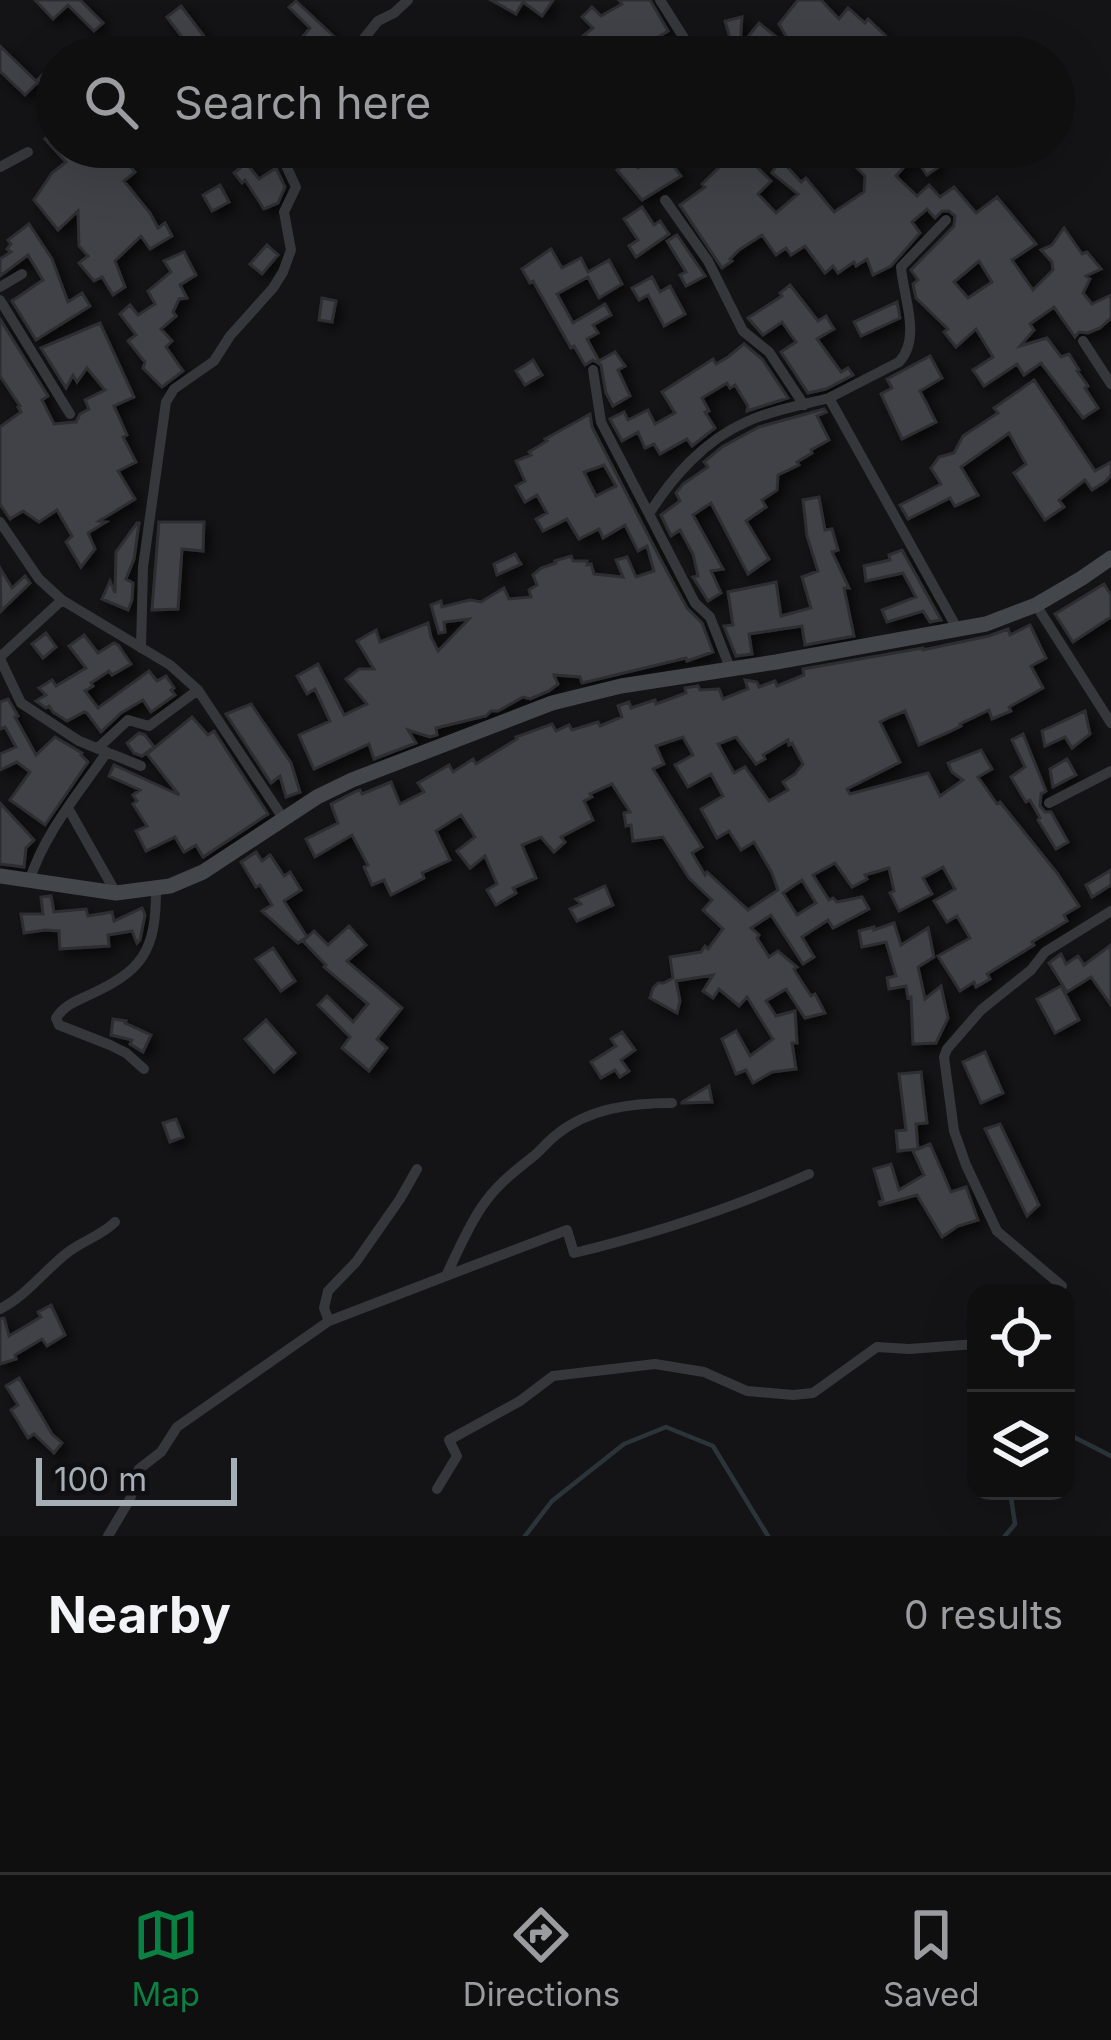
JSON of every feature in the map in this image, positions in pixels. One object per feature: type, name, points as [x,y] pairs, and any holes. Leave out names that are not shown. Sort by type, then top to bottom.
[{"type":"main road","points":[[0,876],[116,893],[156,890],[197,875],[316,797],[352,780],[552,703],[591,692],[986,624],[1036,605],[1111,558]]},
{"type":"street","points":[[366,36],[408,0]]},
{"type":"street","points":[[660,0],[683,36]]},
{"type":"street","points":[[0,167],[28,152]]},
{"type":"street","points":[[141,648],[143,567],[166,402],[174,389],[214,361],[273,288],[290,258],[284,212],[296,187],[287,168]]},
{"type":"street","points":[[665,200],[708,262],[743,332],[769,352],[804,405]]},
{"type":"street","points":[[649,514],[681,469],[730,430],[765,415],[830,398],[899,362],[910,340],[901,266],[946,220]]},
{"type":"street","points":[[0,287],[22,274]]},
{"type":"street","points":[[0,300],[70,414]]},
{"type":"street","points":[[1083,341],[1111,384]]},
{"type":"street","points":[[593,370],[601,422],[694,603],[710,617],[730,668]]},
{"type":"street","points":[[830,398],[958,630]]},
{"type":"street","points":[[0,522],[39,578],[62,600],[170,665],[198,691],[283,818]]},
{"type":"street","points":[[62,600],[1,661],[21,704],[79,741],[142,766]]},
{"type":"street","points":[[1036,605],[1111,723]]},
{"type":"street","points":[[0,638],[7,650]]},
{"type":"street","points":[[29,882],[43,847],[103,750],[127,721],[149,726],[198,691]]},
{"type":"street","points":[[1049,803],[1111,771]]},
{"type":"street","points":[[68,808],[116,893]]},
{"type":"street","points":[[144,1069],[126,1053],[59,1025],[56,1018],[66,1006],[136,968],[154,926],[156,890]]},
{"type":"street","points":[[1061,1284],[998,1231],[954,1131],[944,1058],[981,1010],[1031,970],[1045,952],[1111,911]]},
{"type":"street","points":[[446,1276],[480,1209],[507,1175],[558,1133],[596,1112],[672,1103]]},
{"type":"street","points":[[329,1321],[323,1308],[328,1291],[356,1262],[418,1168]]},
{"type":"street","points":[[108,1536],[130,1498],[139,1469],[160,1452],[177,1427],[329,1321],[567,1231],[574,1253],[743,1204],[809,1174]]},
{"type":"street","points":[[0,1309],[73,1248],[115,1222]]},
{"type":"street","points":[[437,1489],[458,1456],[449,1440],[520,1401],[554,1376],[655,1364],[704,1372],[747,1391],[794,1395],[813,1393],[877,1347],[967,1344]]},
{"type":"building","points":[[35,0],[80,0],[103,23],[94,31],[68,5],[53,19]]},
{"type":"building","points":[[491,0],[553,0],[542,16],[523,2],[516,14]]},
{"type":"building","points":[[619,0],[650,0],[668,31],[660,36],[584,35],[593,28],[582,17],[592,7],[601,16],[622,4]]},
{"type":"building","points":[[798,0],[821,0],[839,19],[848,8],[886,36],[786,36],[779,24]]},
{"type":"building","points":[[296,1],[333,36],[303,36],[310,28],[289,7]]},
{"type":"building","points":[[181,6],[204,36],[181,36],[167,17]]},
{"type":"building","points":[[742,17],[741,36],[729,36],[725,21]]},
{"type":"building","points":[[759,23],[775,36],[749,36]]},
{"type":"building","points":[[0,46],[36,84],[25,95],[0,71]]},
{"type":"building","points":[[58,168],[132,168],[135,172],[124,181],[158,228],[165,223],[172,236],[150,249],[141,236],[115,261],[125,287],[113,295],[102,277],[94,281],[79,263],[88,256],[79,246],[78,211],[58,230],[34,200]]},
{"type":"building","points":[[250,168],[259,179],[276,168],[285,187],[278,203],[264,209],[245,180],[242,183],[234,173]]},
{"type":"building","points":[[675,168],[681,176],[642,200],[617,170]]},
{"type":"building","points":[[718,168],[758,168],[771,181],[758,194],[776,213],[798,194],[772,173],[775,168],[788,168],[801,182],[806,178],[834,212],[864,192],[865,176],[857,168],[903,168],[896,176],[917,196],[929,185],[940,197],[954,187],[976,213],[997,197],[1036,244],[1012,260],[1033,290],[1053,270],[1041,250],[1052,245],[1064,228],[1082,254],[1087,252],[1101,269],[1086,276],[1090,279],[1083,293],[1092,304],[1111,295],[1111,318],[1100,328],[1075,337],[1054,307],[1030,324],[1034,330],[1020,346],[1047,338],[1061,357],[1069,354],[1098,408],[1083,418],[1041,363],[1024,375],[1017,364],[984,386],[973,370],[993,357],[976,329],[956,347],[944,332],[948,329],[916,298],[913,284],[918,280],[911,270],[954,226],[955,216],[949,211],[935,218],[927,209],[912,222],[920,233],[891,266],[873,275],[867,259],[838,273],[833,266],[825,273],[805,246],[791,255],[786,248],[776,255],[762,235],[722,268],[680,205],[705,187],[702,184]],"holes":[[[979,261],[992,282],[968,298],[954,282]]]},
{"type":"building","points":[[220,185],[229,202],[212,211],[203,195]]},
{"type":"building","points":[[642,207],[654,225],[660,221],[669,234],[636,257],[629,246],[638,240],[624,219]]},
{"type":"building","points":[[29,224],[52,259],[68,302],[82,293],[90,306],[36,340],[12,301],[43,280],[28,255],[0,276],[0,259],[11,252],[8,240]]},
{"type":"building","points":[[677,235],[705,276],[686,286],[680,275],[686,272],[667,241]]},
{"type":"building","points":[[267,245],[278,255],[262,274],[250,264]]},
{"type":"building","points":[[551,249],[562,268],[581,258],[588,272],[609,260],[622,284],[599,298],[588,277],[557,294],[573,323],[605,304],[611,315],[593,325],[598,333],[587,339],[599,361],[615,352],[625,366],[618,370],[630,396],[613,406],[601,365],[593,360],[585,365],[571,348],[522,269]]},
{"type":"building","points":[[184,252],[196,275],[180,285],[187,298],[179,299],[173,312],[176,316],[161,329],[172,341],[166,347],[183,371],[162,387],[143,368],[145,362],[128,341],[136,335],[120,314],[130,305],[138,315],[155,304],[148,291],[171,272],[164,261]]},
{"type":"building","points":[[652,277],[660,292],[670,286],[685,314],[664,326],[648,295],[639,300],[632,288]]},
{"type":"building","points":[[790,285],[818,321],[826,316],[834,329],[817,339],[841,372],[848,368],[853,375],[826,389],[808,393],[781,352],[796,342],[782,322],[763,335],[748,318],[782,296]]},
{"type":"building","points":[[322,298],[336,301],[332,322],[319,320]]},
{"type":"building","points":[[897,302],[900,318],[861,336],[854,322]]},
{"type":"building","points":[[0,319],[48,396],[42,400],[54,424],[76,422],[89,409],[85,400],[105,390],[87,368],[77,382],[73,375],[66,388],[41,348],[100,323],[134,397],[114,406],[136,462],[118,471],[135,499],[88,533],[95,549],[81,567],[66,542],[72,536],[57,510],[39,522],[23,511],[10,519],[0,504],[0,427],[21,412],[0,376]]},
{"type":"building","points":[[744,344],[762,359],[788,398],[747,411],[735,385],[730,388],[727,383],[702,398],[715,428],[692,446],[687,439],[660,454],[654,444],[645,448],[638,432],[622,441],[610,419],[624,412],[628,420],[648,410],[655,424],[675,413],[662,392]]},
{"type":"building","points":[[930,356],[942,378],[920,391],[936,422],[902,439],[881,394],[892,388],[887,379]]},
{"type":"building","points":[[533,360],[542,375],[525,385],[516,371]]},
{"type":"building","points":[[1034,380],[1095,471],[1111,462],[1106,481],[1092,490],[1085,480],[1059,500],[1064,507],[1045,520],[1014,473],[1026,464],[1009,433],[961,467],[978,495],[955,506],[950,498],[908,519],[900,505],[941,484],[931,468],[939,457],[954,453],[963,436],[998,413],[994,408]]},
{"type":"building","points":[[824,409],[817,416],[829,440],[811,450],[799,465],[778,475],[777,490],[762,500],[766,507],[746,521],[769,559],[748,574],[711,503],[693,515],[723,569],[711,571],[721,593],[708,601],[693,577],[698,576],[693,554],[680,530],[671,536],[661,515],[680,501],[676,493],[683,484],[708,467],[704,462],[722,447],[759,427]]},
{"type":"building","points":[[590,414],[592,427],[687,608],[702,623],[713,652],[582,683],[580,677],[554,675],[558,684],[530,699],[523,697],[486,716],[436,728],[437,735],[430,737],[408,730],[416,743],[374,759],[369,744],[314,769],[299,735],[330,721],[315,689],[307,694],[297,676],[318,664],[344,715],[367,704],[346,679],[359,669],[374,669],[357,641],[376,630],[380,642],[428,623],[438,651],[469,619],[444,622],[445,632],[439,633],[431,605],[481,602],[504,588],[509,599],[531,597],[529,590],[537,585],[533,575],[571,556],[573,561],[591,564],[594,574],[623,577],[616,560],[627,557],[636,577],[654,571],[647,546],[638,551],[625,525],[603,538],[599,529],[579,539],[567,519],[543,531],[536,519],[547,513],[537,495],[525,502],[516,486],[525,481],[516,461],[531,455],[545,439]],"holes":[[[604,465],[616,486],[596,496],[584,472]]]},
{"type":"building","points":[[819,497],[825,530],[832,529],[838,550],[832,552],[849,588],[844,588],[854,636],[805,645],[802,626],[749,634],[752,654],[736,656],[724,626],[733,625],[728,592],[776,582],[781,616],[811,608],[802,577],[818,571],[803,500]]},
{"type":"building","points":[[159,522],[204,522],[203,551],[182,549],[178,609],[152,610]]},
{"type":"building","points":[[137,523],[134,559],[126,579],[133,583],[128,610],[102,599],[110,581],[115,593],[116,552]]},
{"type":"building","points":[[902,550],[941,620],[930,622],[923,611],[887,622],[882,610],[916,597],[903,573],[866,581],[864,566],[890,560],[889,555]]},
{"type":"building","points":[[515,554],[521,564],[497,575],[494,564]]},
{"type":"building","points":[[0,568],[12,588],[25,576],[30,583],[1,611]]},
{"type":"building","points":[[1104,584],[1111,595],[1111,617],[1073,642],[1055,614]]},
{"type":"building","points":[[1030,625],[1046,658],[1031,666],[1043,688],[1009,707],[1011,711],[992,719],[989,710],[919,745],[905,711],[880,722],[900,762],[847,789],[850,794],[928,773],[940,796],[963,780],[948,763],[981,750],[992,769],[978,777],[1079,906],[1064,915],[1067,921],[987,974],[990,979],[960,991],[938,956],[970,938],[957,916],[947,922],[934,901],[955,889],[943,867],[923,878],[932,894],[899,911],[890,893],[894,891],[889,868],[865,875],[867,879],[852,887],[835,863],[813,875],[829,900],[862,897],[869,909],[833,928],[828,920],[802,937],[814,957],[803,964],[771,915],[751,928],[769,957],[778,951],[797,967],[796,973],[825,1013],[805,1018],[786,989],[766,1001],[776,1016],[795,1011],[796,1069],[772,1072],[753,1083],[746,1070],[736,1074],[722,1039],[736,1031],[750,1056],[773,1039],[747,997],[739,1006],[719,989],[713,998],[703,991],[713,975],[676,981],[677,1013],[650,998],[658,983],[673,978],[670,957],[708,949],[723,929],[703,910],[712,900],[689,878],[663,837],[633,841],[624,813],[630,812],[612,784],[584,801],[593,820],[561,837],[565,842],[554,852],[541,837],[522,845],[536,878],[513,888],[516,893],[496,905],[487,890],[497,884],[485,856],[470,868],[457,851],[475,837],[461,815],[436,831],[450,860],[391,895],[384,880],[372,885],[364,867],[368,865],[352,835],[315,857],[306,839],[338,823],[331,804],[357,791],[362,794],[391,782],[400,804],[424,792],[418,783],[449,765],[453,772],[473,759],[476,764],[516,737],[552,724],[556,731],[569,725],[572,730],[598,722],[600,726],[622,717],[618,706],[629,702],[631,708],[655,700],[656,704],[686,693],[685,688],[719,689],[723,699],[748,689],[745,680],[759,687],[775,681],[777,686],[804,675],[803,669],[923,650],[1008,629],[1010,635]],"holes":[[[683,737],[693,755],[675,765],[688,787],[711,774],[723,796],[701,809],[717,838],[729,831],[741,850],[754,842],[778,890],[748,910],[707,872],[705,875],[692,853],[702,847],[653,769],[664,764],[656,746]],[[736,737],[756,764],[788,740],[792,743],[803,764],[783,782],[788,790],[769,801],[745,767],[734,773],[718,744]],[[802,880],[816,903],[797,915],[783,893]]]},
{"type":"building","points":[[46,633],[56,647],[43,658],[32,644]]},
{"type":"building","points":[[84,635],[98,653],[118,645],[131,664],[112,675],[109,671],[85,691],[98,708],[149,671],[157,681],[166,676],[175,695],[151,712],[143,700],[101,732],[87,713],[67,721],[46,708],[36,701],[46,695],[39,688],[52,680],[56,686],[86,668],[69,646]]},
{"type":"building","points":[[8,699],[36,755],[55,737],[88,762],[45,825],[10,800],[30,772],[17,762],[0,770],[0,754],[16,747],[5,727],[0,729],[0,702]]},
{"type":"building","points":[[251,704],[291,763],[300,792],[286,797],[280,776],[271,783],[226,714]]},
{"type":"building","points":[[1085,711],[1090,734],[1072,748],[1065,737],[1045,746],[1042,731]]},
{"type":"building","points":[[192,717],[208,735],[214,731],[268,814],[203,857],[196,845],[184,852],[175,837],[146,851],[136,831],[147,826],[133,804],[137,801],[133,795],[140,790],[109,776],[114,765],[179,795],[147,754]]},
{"type":"building","points":[[139,733],[154,747],[142,756],[127,743]]},
{"type":"building","points":[[1023,734],[1046,791],[1040,806],[1051,812],[1068,842],[1056,849],[1030,800],[1026,802],[1011,777],[1025,767],[1012,740]]},
{"type":"building","points":[[1067,759],[1076,775],[1053,787],[1050,769]]},
{"type":"building","points":[[0,803],[34,840],[26,848],[24,867],[0,864]]},
{"type":"building","points":[[256,852],[262,861],[270,855],[284,876],[290,872],[301,890],[284,901],[307,937],[298,943],[262,911],[272,905],[241,862]]},
{"type":"building","points":[[1111,870],[1111,885],[1092,897],[1086,885]]},
{"type":"building","points":[[605,886],[613,905],[577,921],[570,909],[581,904],[576,899]]},
{"type":"building","points":[[51,896],[54,912],[86,909],[88,916],[112,912],[114,921],[142,908],[140,940],[137,943],[132,931],[108,935],[109,946],[60,949],[59,931],[24,933],[21,914],[43,914],[41,897]]},
{"type":"building","points":[[894,923],[901,945],[928,928],[934,957],[918,967],[925,999],[941,986],[948,1018],[936,1043],[913,1044],[911,997],[906,986],[889,989],[887,978],[896,976],[886,942],[862,947],[859,931]]},
{"type":"building","points":[[349,926],[366,945],[347,961],[402,1008],[377,1039],[387,1048],[369,1071],[342,1048],[350,1037],[318,1005],[327,996],[353,1022],[368,1004],[324,967],[303,941],[314,931],[328,945]]},
{"type":"building","points":[[1111,945],[1111,1005],[1091,977],[1067,992],[1049,963],[1061,954],[1066,964],[1078,956],[1084,965]]},
{"type":"building","points":[[273,948],[295,981],[281,991],[256,959]]},
{"type":"building","points":[[1061,986],[1079,1020],[1055,1033],[1037,999]]},
{"type":"building","points":[[113,1019],[151,1035],[143,1052],[130,1044],[132,1040],[111,1035]]},
{"type":"building","points":[[266,1020],[295,1053],[274,1072],[245,1039]]},
{"type":"building","points":[[622,1032],[635,1050],[621,1060],[629,1071],[620,1077],[615,1070],[601,1078],[591,1062],[616,1046],[611,1039]]},
{"type":"building","points":[[985,1052],[1003,1093],[981,1103],[963,1062]]},
{"type":"building","points":[[921,1072],[927,1123],[916,1124],[918,1149],[930,1144],[951,1192],[966,1187],[978,1220],[942,1237],[917,1195],[880,1205],[883,1200],[874,1169],[891,1164],[899,1190],[924,1175],[913,1151],[917,1149],[898,1151],[896,1131],[906,1130],[899,1074]]},
{"type":"building","points":[[709,1086],[712,1102],[682,1103],[682,1102]]},
{"type":"building","points":[[176,1119],[183,1137],[170,1142],[163,1123]]},
{"type":"building","points":[[1000,1124],[1039,1205],[1027,1216],[985,1129]]},
{"type":"building","points":[[51,1305],[65,1335],[47,1346],[42,1339],[15,1355],[16,1359],[0,1364],[0,1319],[4,1318],[9,1336],[41,1317],[38,1312]]},
{"type":"building","points":[[19,1378],[62,1443],[54,1453],[34,1434],[28,1438],[11,1410],[18,1405],[6,1386]]},
{"type":"waterway","points":[[525,1536],[552,1501],[624,1444],[666,1427],[713,1446],[768,1536]]},
{"type":"waterway","points":[[1075,1438],[1111,1456]]},
{"type":"waterway","points":[[1005,1536],[1015,1524],[1011,1500]]}]
